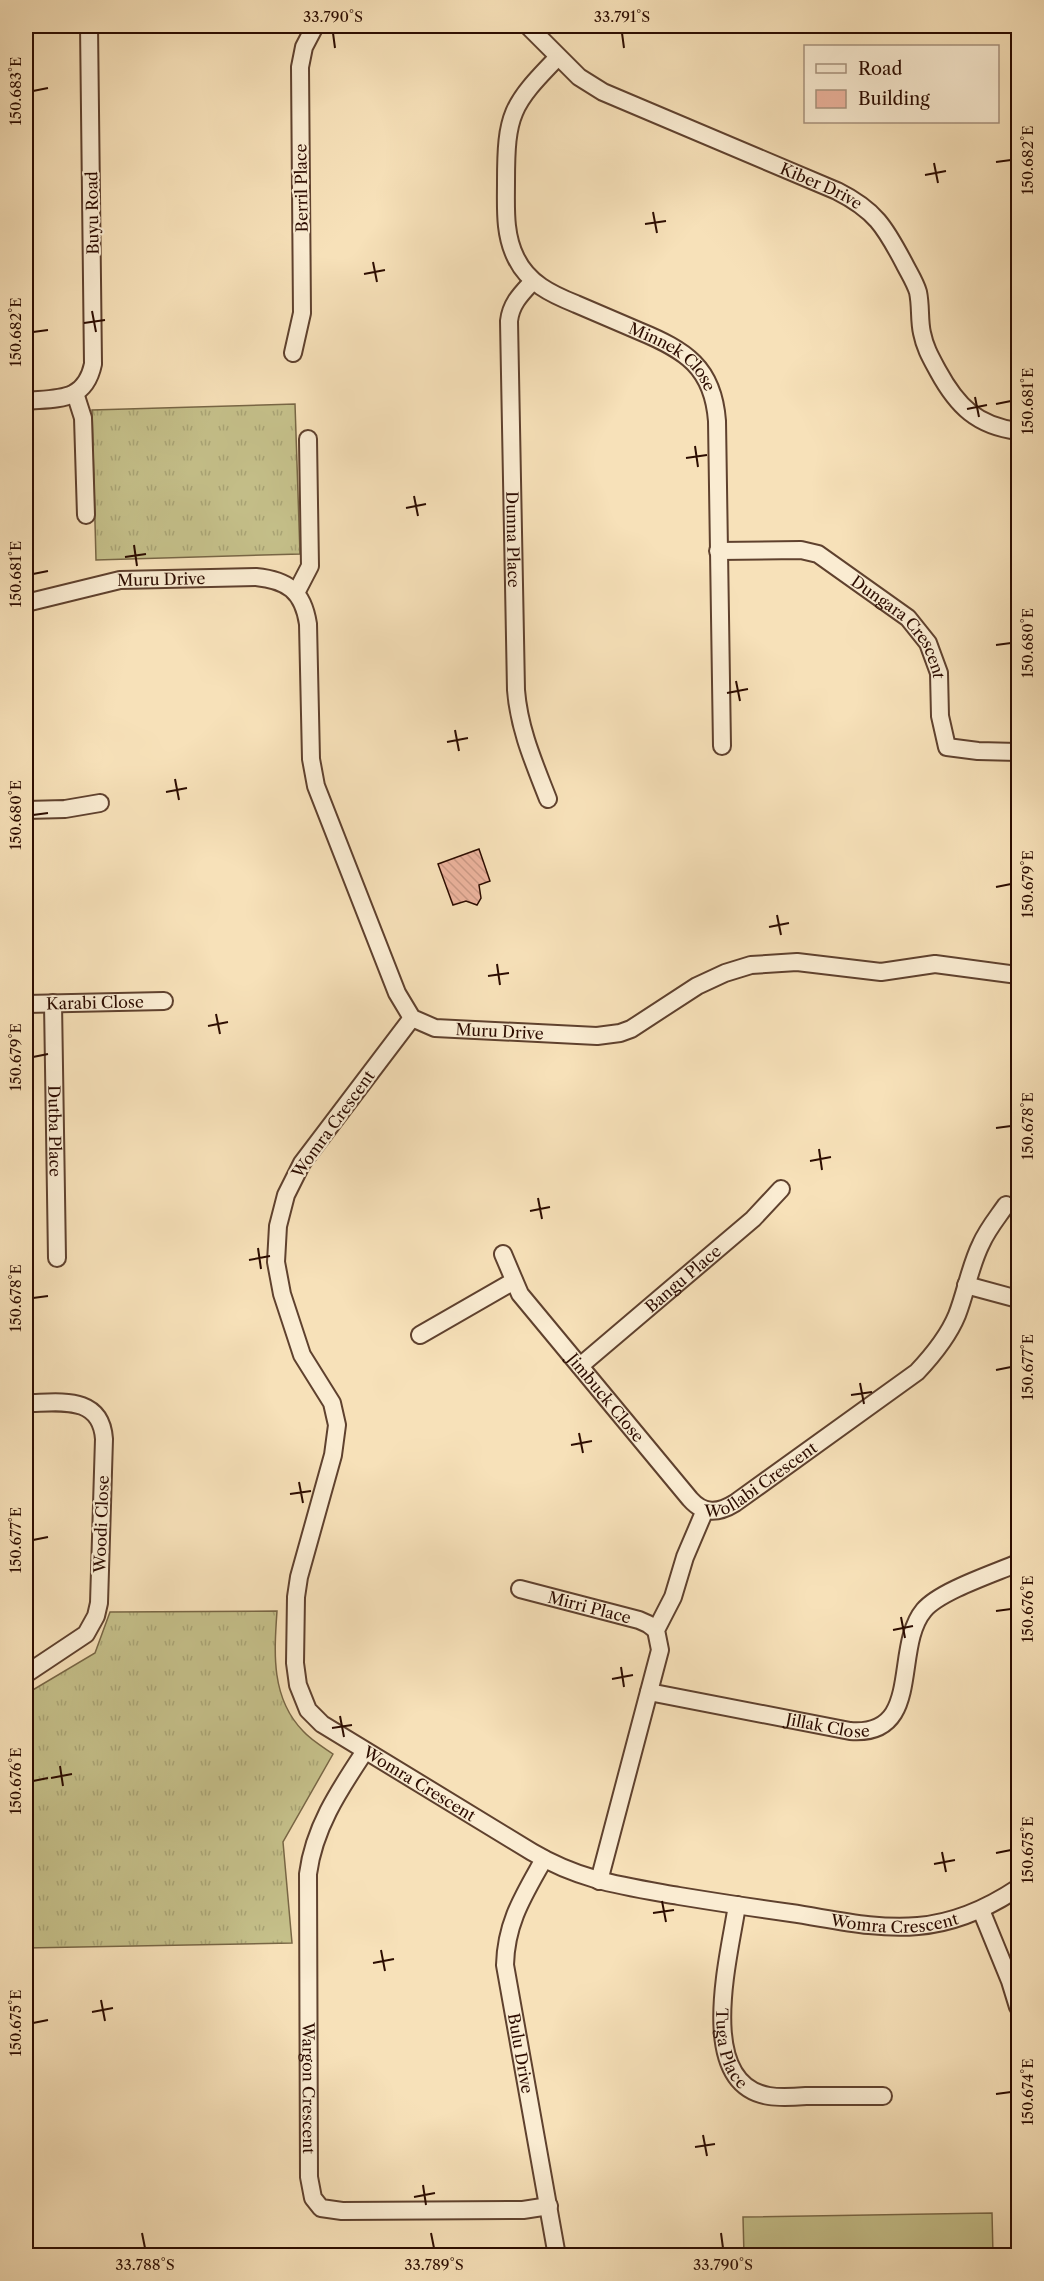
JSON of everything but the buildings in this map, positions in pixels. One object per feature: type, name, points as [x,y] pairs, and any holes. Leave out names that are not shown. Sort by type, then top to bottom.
[{"type":"street","name":"Buyu Road","points":[[75,393],[88,380],[94,357],[89,26]]},
{"type":"street","name":"Berril Place","points":[[293,353],[302,313],[300,67],[304,47],[315,26]]},
{"type":"street","name":"Kiber Drive","points":[[528,26],[579,77],[617,99],[837,191],[866,209],[886,230],[914,282],[919,299],[921,328],[927,353],[953,397],[983,422],[1018,431]]},
{"type":"street","name":"Minnek Close","points":[[558,57],[520,99],[511,118],[507,137],[508,235],[515,257],[533,281],[554,296],[671,344],[686,355],[702,372],[709,384],[716,408],[722,746]]},
{"type":"street","name":"Dunna Place","points":[[533,281],[516,300],[509,321],[516,690],[523,735],[548,799]]},
{"type":"street","points":[[26,400],[63,397],[75,393],[83,418],[86,515]]},
{"type":"street","points":[[308,439],[310,566],[296,593],[304,607],[308,624],[310,759],[314,777],[397,993],[412,1018]]},
{"type":"street","name":"Dungara Crescent","points":[[718,551],[801,550],[818,554],[908,618],[928,642],[939,673],[940,716],[947,747],[961,750],[1018,752]]},
{"type":"street","name":"Muru Drive","points":[[26,603],[92,585],[130,579],[255,577],[274,579],[296,593]]},
{"type":"street","points":[[26,810],[100,803]]},
{"type":"street","name":"Muru Drive","points":[[412,1018],[426,1026],[446,1030],[597,1036],[631,1029],[697,986],[725,973],[751,965],[781,962],[813,963],[881,972],[935,964],[1018,975]]},
{"type":"street","name":"Karabi Close","points":[[26,1004],[164,1001]]},
{"type":"street","name":"Dutba Place","points":[[53,1003],[57,1258]]},
{"type":"street","name":"Womra Crescent","points":[[412,1018],[297,1170],[282,1205],[276,1238],[277,1274],[282,1294],[302,1355],[332,1403],[337,1425],[333,1455],[298,1584],[295,1663],[298,1685],[304,1702],[322,1724],[544,1859],[574,1874],[599,1881],[737,1905],[900,1927],[937,1923],[981,1910],[1018,1888]]},
{"type":"street","name":"Bangu Place","points":[[580,1366],[753,1219],[781,1189]]},
{"type":"street","name":"Wollabi Crescent","points":[[656,1630],[673,1598],[685,1557],[705,1510],[717,1511],[735,1503],[917,1372],[941,1344],[957,1315],[980,1246],[987,1231],[1006,1205]]},
{"type":"street","name":"Jimbuck Close","points":[[503,1254],[520,1294],[690,1499],[705,1510]]},
{"type":"street","points":[[420,1335],[514,1281]]},
{"type":"street","points":[[966,1285],[1018,1299]]},
{"type":"street","name":"Woodi Close","points":[[26,1404],[69,1403],[87,1408],[100,1420],[104,1439],[99,1603],[96,1616],[82,1637],[26,1674]]},
{"type":"street","name":"Jillak Close","points":[[649,1692],[850,1731],[874,1730],[886,1723],[896,1712],[913,1632],[923,1611],[945,1595],[1018,1563]]},
{"type":"street","name":"Mirri Place","points":[[520,1589],[639,1620],[656,1630]]},
{"type":"street","points":[[599,1881],[660,1650],[656,1630]]},
{"type":"street","name":"Wargon Crescent","points":[[365,1750],[323,1822],[311,1854],[308,1874],[309,2177],[313,2198],[321,2208],[336,2211],[523,2210],[549,2206]]},
{"type":"street","name":"Bulu Drive","points":[[544,1859],[512,1918],[507,1936],[505,1965],[557,2256]]},
{"type":"street","name":"Tuga Place","points":[[737,1905],[721,2028],[725,2052],[739,2081],[768,2096],[883,2096]]},
{"type":"street","points":[[981,1910],[1018,2007]]},
{"type":"green space","points":[[295,404],[300,554],[96,560],[92,410]]},
{"type":"green space","points":[[277,1611],[275,1659],[280,1690],[285,1704],[306,1734],[333,1754],[283,1842],[292,1943],[26,1948],[26,1694],[95,1653],[110,1612]]},
{"type":"green space","points":[[992,2213],[993,2255],[744,2255],[743,2217]]}]
